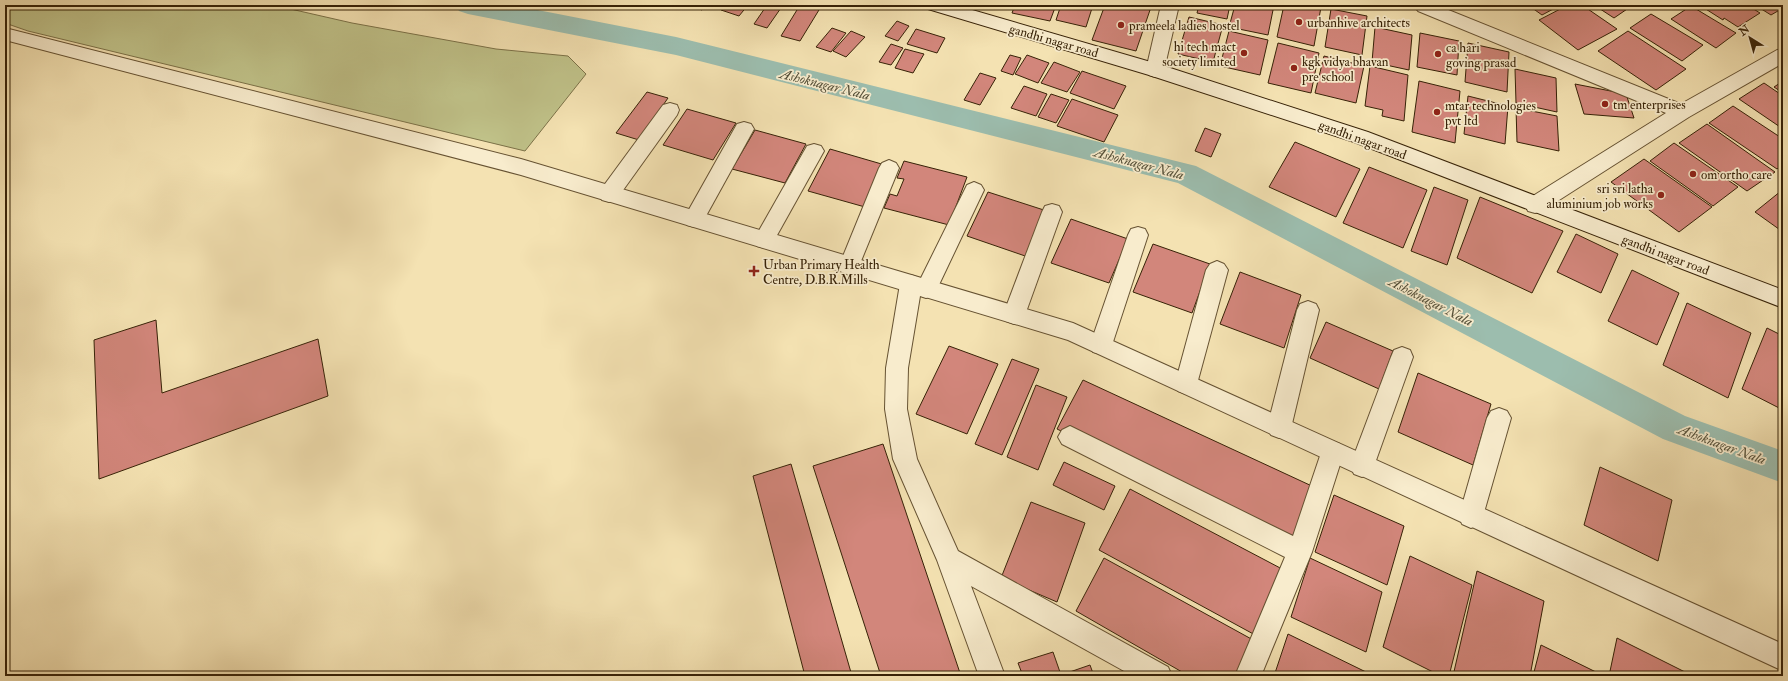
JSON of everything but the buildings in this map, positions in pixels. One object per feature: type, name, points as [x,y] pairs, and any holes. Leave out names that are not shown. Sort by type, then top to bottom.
[{"type":"street","name":"gandhi nagar road","points":[[934,5],[1155,70],[1361,136],[1535,205],[1783,299]]},
{"type":"street","points":[[1155,70],[1170,5]]},
{"type":"street","points":[[1423,6],[1682,112]]},
{"type":"street","points":[[5,34],[521,167],[1073,332],[1279,428],[1783,658]]},
{"type":"street","points":[[1535,205],[1682,112],[1783,55]]},
{"type":"street","points":[[609,194],[670,110]]},
{"type":"street","points":[[694,219],[744,129]]},
{"type":"street","points":[[764,240],[814,151]]},
{"type":"street","points":[[849,266],[889,168]]},
{"type":"street","points":[[974,190],[919,286],[897,368],[896,409],[905,459],[949,560],[992,676]]},
{"type":"street","points":[[1014,314],[1052,212]]},
{"type":"street","points":[[1101,345],[1138,235]]},
{"type":"street","points":[[1186,384],[1217,270]]},
{"type":"street","points":[[1279,428],[1308,310]]},
{"type":"street","points":[[1362,466],[1402,357]]},
{"type":"street","points":[[1471,516],[1499,418]]},
{"type":"street","points":[[1070,437],[1300,552]]},
{"type":"street","points":[[1248,676],[1300,552],[1332,452]]},
{"type":"street","points":[[949,560],[1159,676]]},
{"type":"green space","points":[[5,5],[273,5],[352,23],[496,49],[568,56],[586,74],[525,151],[28,31],[5,23]]},
{"type":"waterway","name":"Ashoknagar Nala","points":[[468,5],[676,46],[1186,174],[1675,428],[1783,467]]},
{"type":"place","name":"urbanhive architects","points":[[1299,22]]},
{"type":"place","name":"prameela ladies hostel","points":[[1121,25]]},
{"type":"place","name":"hi tech mact society limited","points":[[1244,53]]},
{"type":"place","name":"ca hari goving prasad","points":[[1438,54]]},
{"type":"place","name":"kgk vidya bhavan pre school","points":[[1294,68]]},
{"type":"place","name":"tm enterprises","points":[[1605,104]]},
{"type":"place","name":"mtar technologies pvt ltd","points":[[1437,112]]},
{"type":"place","name":"om ortho care","points":[[1693,174]]},
{"type":"place","name":"sri sri latha aluminium job works","points":[[1661,195]]},
{"type":"place","name":"Urban Primary Health Centre, D.B.R.Mills","points":[[754,271]]}]
